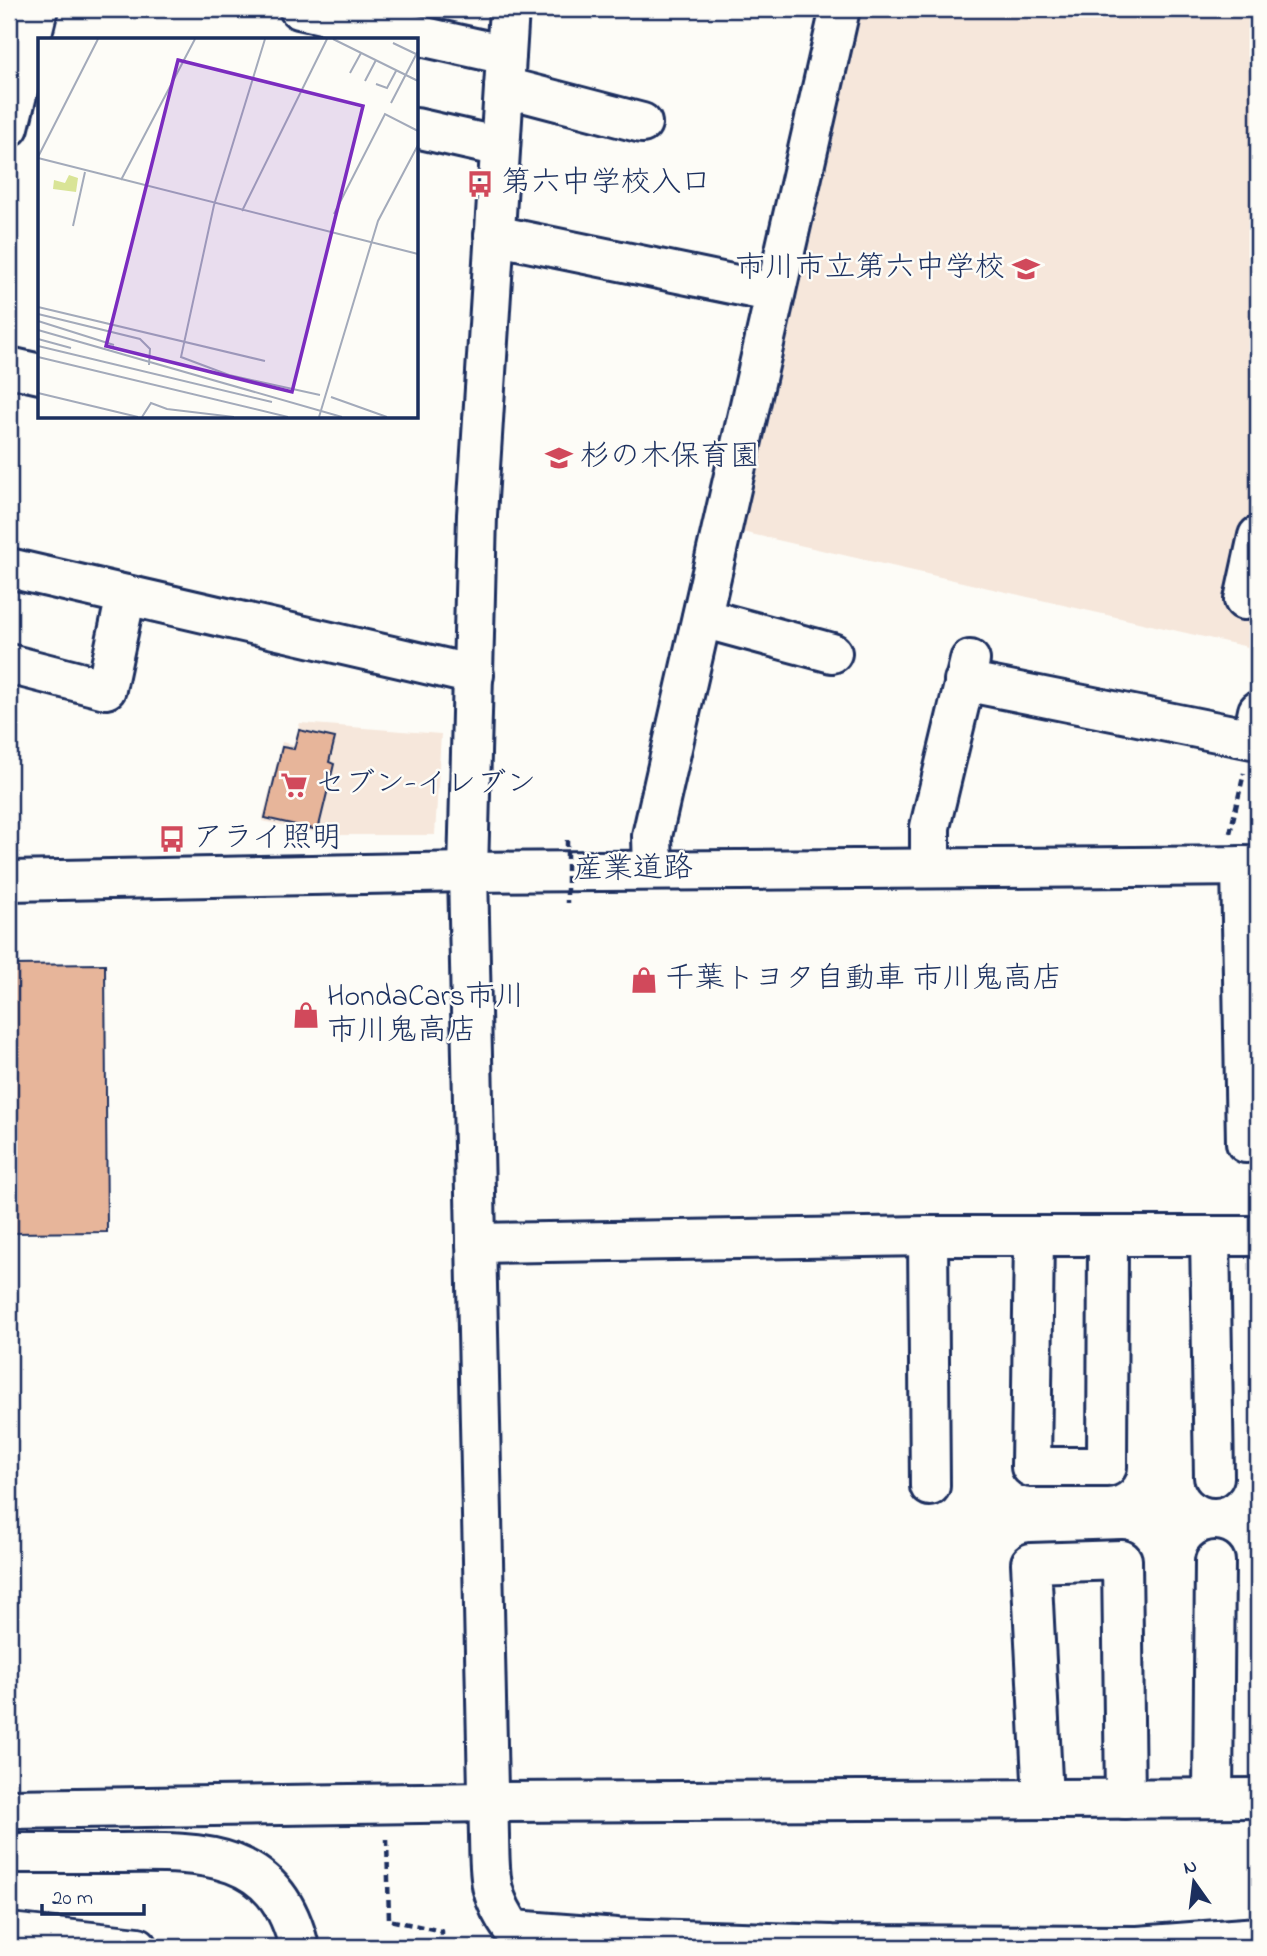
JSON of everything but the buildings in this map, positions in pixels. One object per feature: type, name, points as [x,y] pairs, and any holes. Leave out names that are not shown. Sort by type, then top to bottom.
[{"type":"main road","points":[[9,127],[17,61],[38,9]]},
{"type":"main road","points":[[299,9],[395,38]]},
{"type":"main road","points":[[509,9],[477,515],[468,872],[490,1880],[496,1906],[513,1930],[617,1938],[832,1945],[1138,1946],[1258,1937]]},
{"type":"main road","points":[[653,870],[652,836],[840,9]]},
{"type":"main road","points":[[418,45],[505,71],[642,123]]},
{"type":"main road","points":[[418,128],[500,146]]},
{"type":"main road","points":[[494,235],[775,293]]},
{"type":"main road","points":[[9,367],[38,374]]},
{"type":"main road","points":[[1244,600],[1258,536]]},
{"type":"main road","points":[[9,568],[474,675]]},
{"type":"main road","points":[[9,664],[106,689],[126,595]]},
{"type":"main road","points":[[702,618],[832,653]]},
{"type":"main road","points":[[930,867],[930,827],[967,671],[1255,725]]},
{"type":"main road","points":[[1243,855],[1246,1143]]},
{"type":"main road","name":"産業道路","points":[[9,881],[930,867],[1243,855]]},
{"type":"main road","points":[[477,1243],[928,1236],[1258,1236]]},
{"type":"main road","points":[[928,1236],[930,1486]]},
{"type":"main road","points":[[1034,1236],[1031,1466],[1107,1467],[1108,1236]]},
{"type":"main road","points":[[1210,1236],[1214,1477]]},
{"type":"main road","points":[[1043,1799],[1031,1563],[1122,1560],[1125,1799]]},
{"type":"main road","points":[[1213,1798],[1215,1561]]},
{"type":"main road","points":[[9,1808],[489,1802],[1258,1798]]},
{"type":"main road","points":[[9,1853],[167,1852],[221,1859],[265,1882],[286,1905],[299,1947]]},
{"type":"main road","points":[[9,1933],[138,1947]]},
{"type":"path","points":[[1243,855],[1255,725]]},
{"type":"path","points":[[567,840],[568,904]]},
{"type":"path","points":[[387,1835],[389,1920],[442,1931],[442,1947]]},
{"type":"shaded area","name":"市川市立第六中学校","points":[[855,9],[1258,9],[1258,603],[1248,647],[733,530]]},
{"type":"shaded area","points":[[300,723],[441,734],[435,835],[327,835],[262,821],[282,742],[293,745]]},
{"type":"place","name":"第六中学校入口","points":[[480,184]]},
{"type":"place","name":"市川市立第六中学校","points":[[1026,269]]},
{"type":"place","name":"杉の木保育園","points":[[559,458]]},
{"type":"place","name":"セブン-イレブン","points":[[294,785]]},
{"type":"place","name":"アライ照明","points":[[172,839]]},
{"type":"place","name":"千葉トヨタ自動車 市川鬼高店","points":[[644,980]]},
{"type":"place","name":"HondaCars市川 市川鬼高店","points":[[306,1015]]}]
